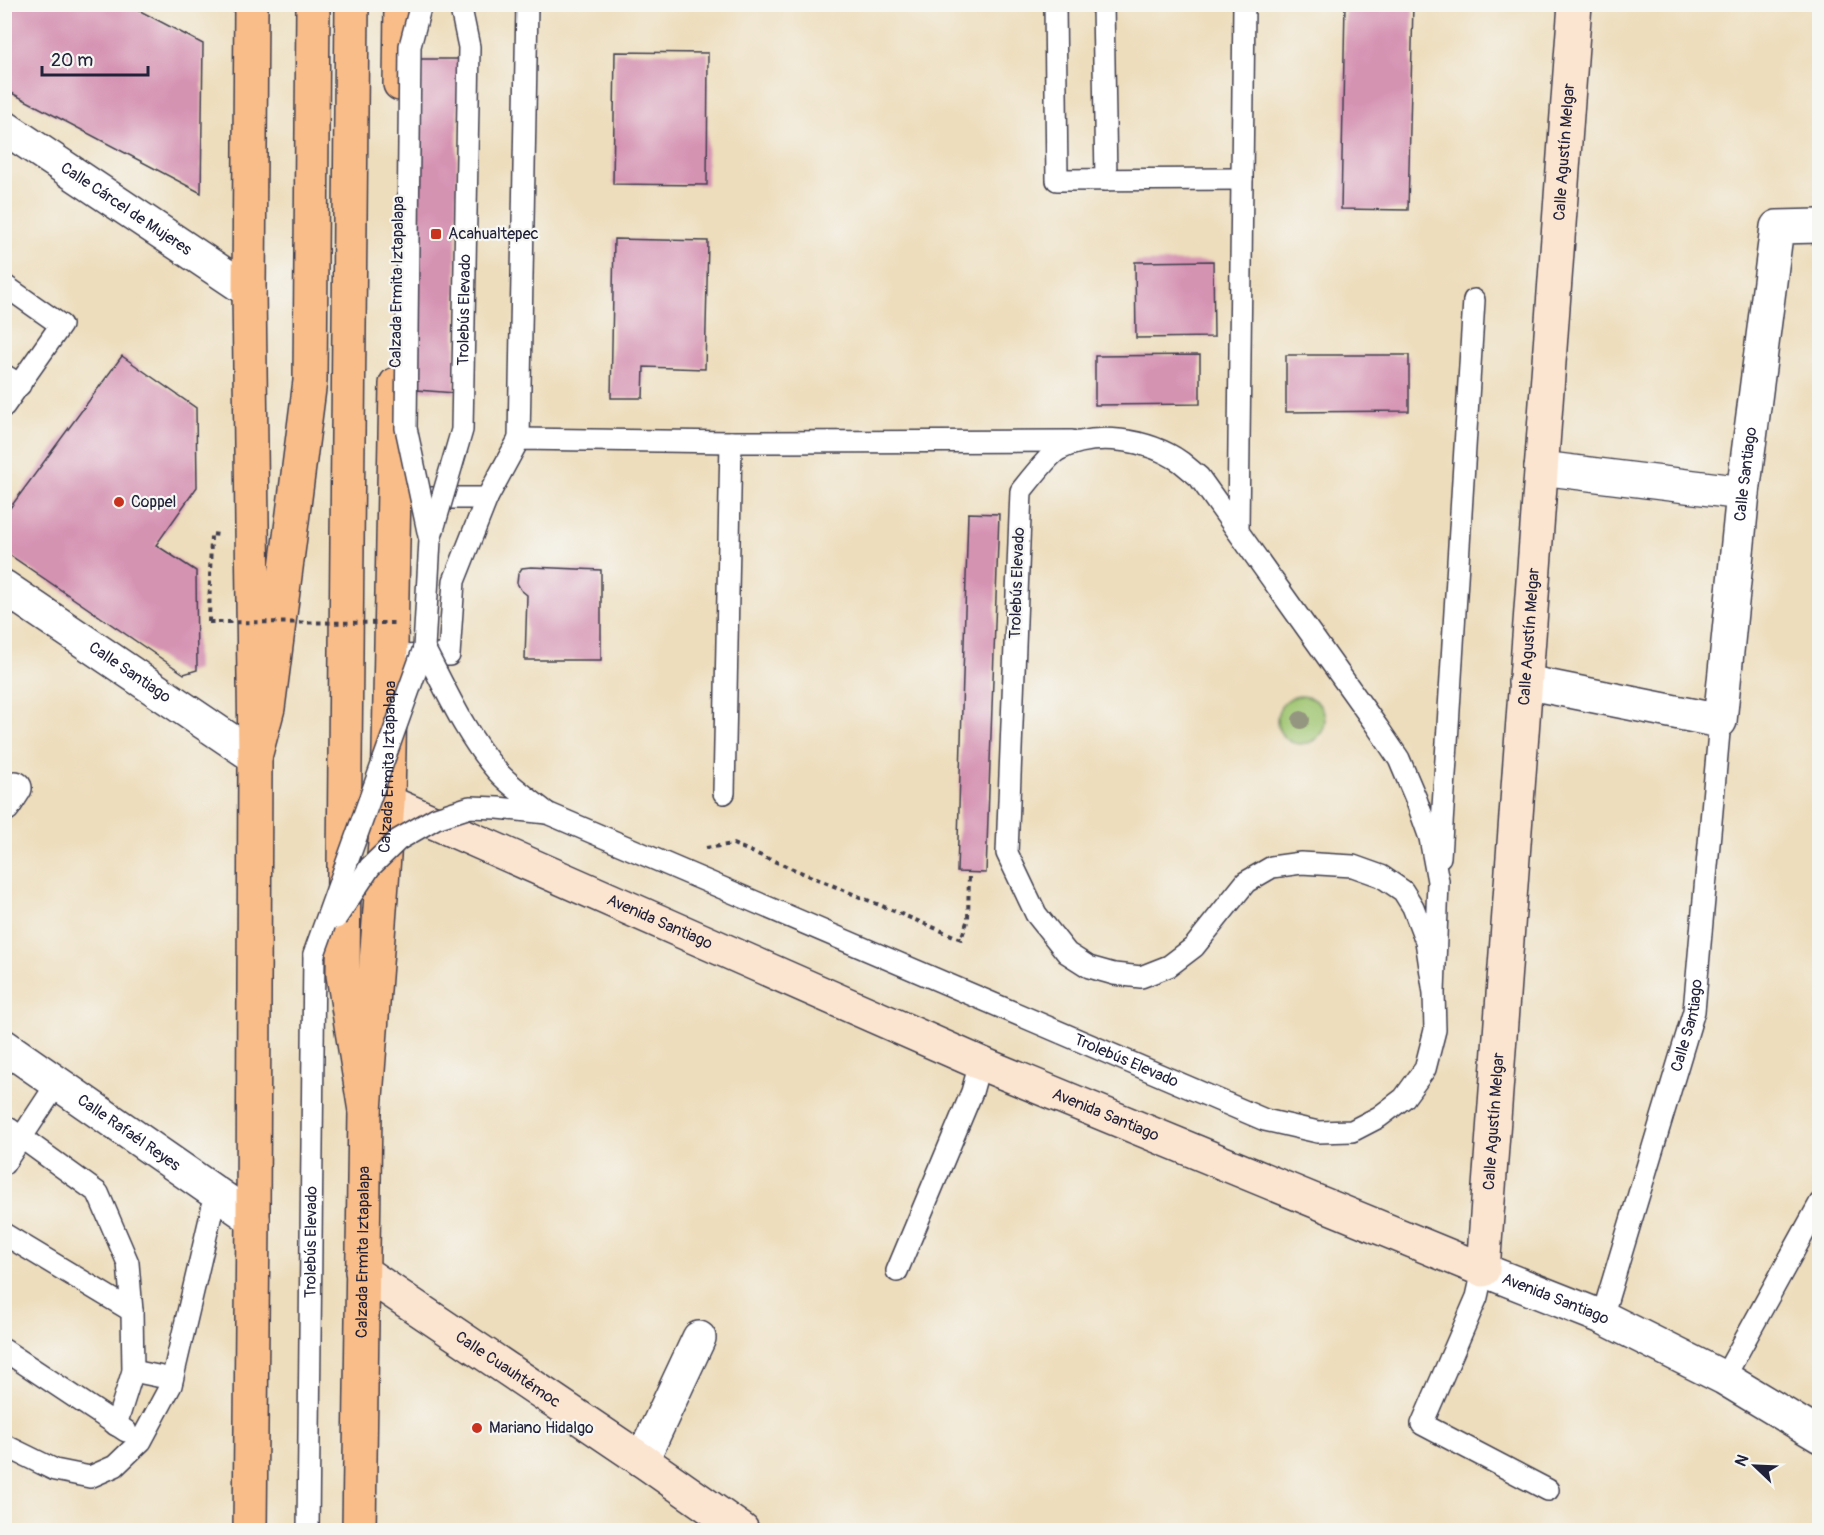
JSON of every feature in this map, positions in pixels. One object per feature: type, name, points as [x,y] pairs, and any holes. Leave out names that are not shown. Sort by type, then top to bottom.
[{"type":"main road","points":[[250,1530],[255,757],[249,291],[251,4]]},
{"type":"main road","points":[[255,757],[268,708],[310,381],[313,4]]},
{"type":"main road","points":[[352,4],[343,975],[365,1111]]},
{"type":"main road","name":"Calzada Ermita Iztapalapa","points":[[359,1530],[365,1111],[388,802],[395,498],[401,4]]},
{"type":"street","name":"Calle Agustín Melgar","points":[[1483,1270],[1575,4]]},
{"type":"street","name":"Calle Cárcel de Mujeres","points":[[4,127],[249,291]]},
{"type":"street","name":"Calle Santiago","points":[[1720,721],[1743,493],[1777,227],[1820,226]]},
{"type":"street","points":[[1541,468],[1743,493]]},
{"type":"street","name":"Calle Santiago","points":[[4,587],[255,757]]},
{"type":"street","points":[[1526,682],[1720,721]]},
{"type":"street","name":"Avenida Santiago","points":[[388,802],[980,1063],[1602,1317],[1724,1378],[1820,1436]]},
{"type":"street","name":"Calle Rafaél Reyes","points":[[4,1046],[253,1219]]},
{"type":"street","name":"Calle Cuauhtémoc","points":[[362,1271],[742,1530]]},
{"type":"street","points":[[642,1460],[699,1338]]},
{"type":"lane","name":"Trolebús Elevado","points":[[421,4],[410,46],[406,428],[430,540]]},
{"type":"lane","name":"Trolebús Elevado","points":[[308,1530],[314,954],[424,648],[430,540],[462,430],[470,47],[460,4]]},
{"type":"lane","points":[[390,656],[449,656],[454,581],[487,498],[519,439],[527,4]]},
{"type":"lane","points":[[1055,4],[1057,180],[1242,179]]},
{"type":"lane","points":[[1103,4],[1106,180]]},
{"type":"lane","points":[[1238,530],[1244,4]]},
{"type":"lane","points":[[4,285],[61,324],[12,380],[4,406]]},
{"type":"lane","points":[[1438,881],[1474,300]]},
{"type":"lane","points":[[519,439],[731,442],[1086,441]]},
{"type":"lane","name":"Trolebús Elevado","points":[[424,648],[481,752],[499,774],[547,813],[1265,1120],[1318,1132],[1352,1131],[1379,1117],[1404,1098],[1425,1069],[1435,1030],[1438,881],[1430,838],[1399,759],[1199,477],[1181,462],[1162,451],[1112,439],[1086,441],[1056,451],[1021,490],[1007,853],[1036,914],[1067,953],[1089,967],[1114,975],[1142,977],[1169,966],[1194,947],[1246,882],[1272,867],[1301,863],[1353,866],[1381,876],[1402,891],[1413,907],[1426,941],[1434,993]]},
{"type":"lane","points":[[723,793],[731,442]]},
{"type":"lane","points":[[395,498],[487,498]]},
{"type":"lane","name":"Calle Santiago","points":[[1602,1317],[1694,1011],[1720,721]]},
{"type":"lane","name":"Trolebús Elevado","points":[[314,954],[370,867],[398,840],[436,818],[470,807],[547,813]]},
{"type":"lane","points":[[897,1271],[972,1092],[980,1063]]},
{"type":"lane","points":[[4,1164],[58,1082]]},
{"type":"lane","points":[[4,1125],[98,1193],[128,1263],[133,1371],[117,1425]]},
{"type":"lane","points":[[4,1445],[56,1470],[90,1477],[116,1466],[141,1441],[171,1385],[216,1192]]},
{"type":"lane","points":[[1724,1378],[1820,1203]]},
{"type":"lane","points":[[4,1234],[132,1311]]},
{"type":"lane","points":[[1483,1270],[1477,1297],[1422,1424],[1548,1490]]},
{"type":"lane","points":[[4,1350],[141,1441]]},
{"type":"lane","points":[[133,1371],[172,1379]]},
{"type":"path","points":[[211,534],[209,621],[405,623]]},
{"type":"path","points":[[701,849],[733,844],[961,939],[968,919],[969,873]]},
{"type":"green space","points":[[1301,696],[1318,703],[1325,720],[1318,737],[1301,744],[1284,737],[1277,720],[1284,703]]},
{"type":"building","points":[[4,4],[127,4],[203,44],[201,193],[4,89]]},
{"type":"building","points":[[1345,4],[1413,4],[1408,210],[1341,209]]},
{"type":"building","points":[[615,52],[708,53],[707,185],[613,184]]},
{"type":"building","points":[[420,59],[458,59],[455,393],[417,390]]},
{"type":"building","points":[[614,239],[708,241],[705,369],[644,367],[643,398],[611,398]]},
{"type":"building","points":[[1213,261],[1214,337],[1136,338],[1135,262]]},
{"type":"building","points":[[1200,355],[1200,404],[1095,405],[1095,356]]},
{"type":"building","points":[[1286,355],[1409,355],[1409,411],[1286,412]]},
{"type":"building","points":[[122,356],[196,408],[197,487],[156,545],[196,571],[197,670],[184,674],[4,551],[4,516]]},
{"type":"building","points":[[968,513],[999,514],[986,873],[957,872]]},
{"type":"building","points":[[522,568],[601,570],[601,660],[525,660],[527,595],[517,583],[518,574]]},
{"type":"place","name":"Acahualtepec","points":[[436,234]]},
{"type":"place","name":"Coppel","points":[[119,502]]},
{"type":"place","name":"Mariano Hidalgo","points":[[477,1428]]}]
